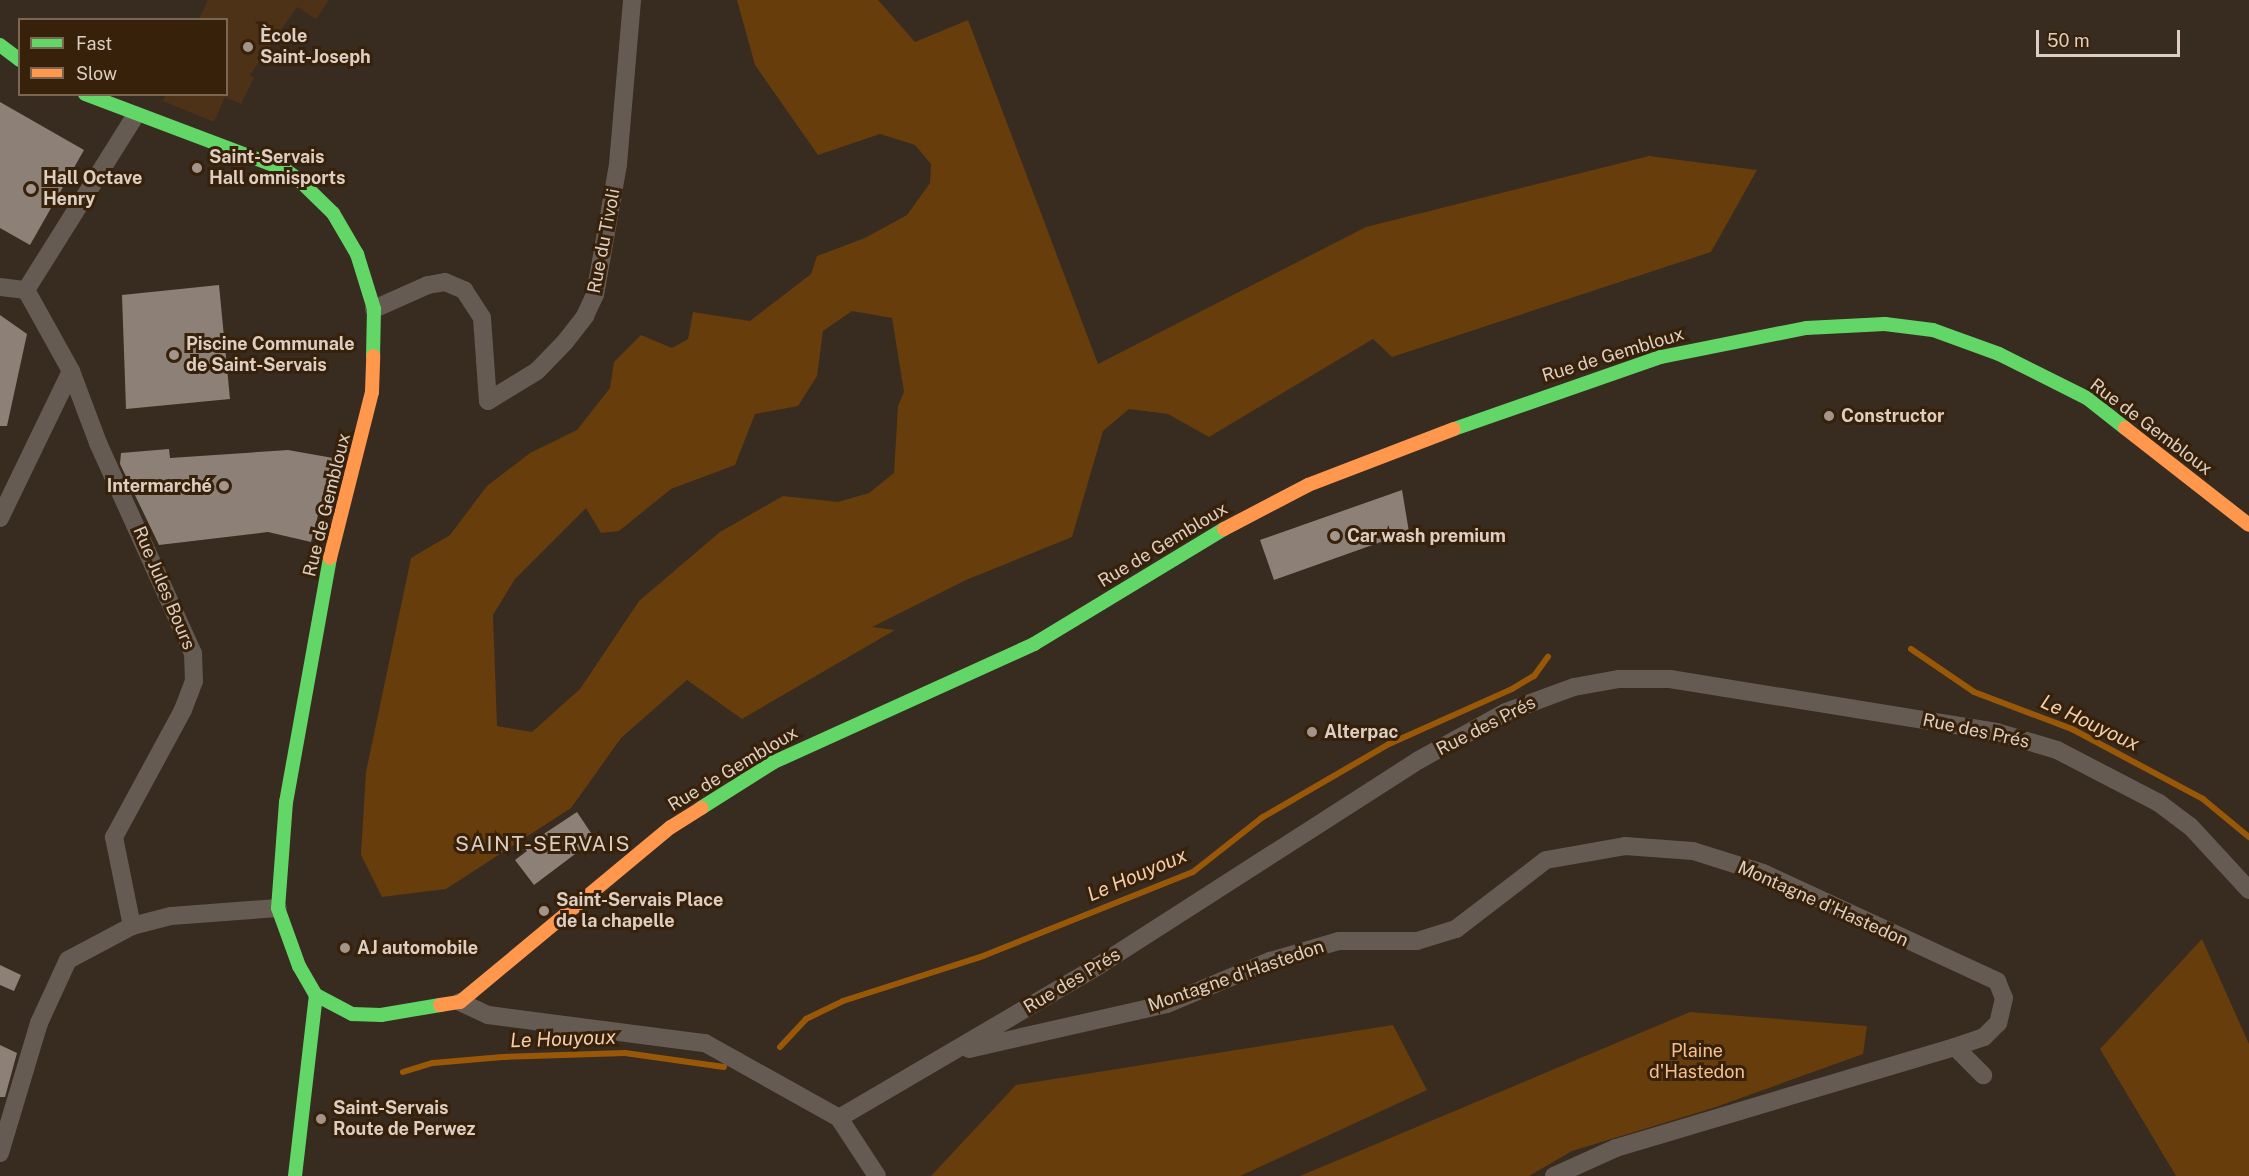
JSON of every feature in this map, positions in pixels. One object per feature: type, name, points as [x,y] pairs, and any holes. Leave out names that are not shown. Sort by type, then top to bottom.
[{"type":"main road","points":[[0,45],[18,58]]},
{"type":"main road","name":"Rue de Gembloux","points":[[90,96],[135,116],[284,169],[298,179],[333,213],[357,254],[374,309],[372,392],[329,563],[285,802],[278,908],[299,966],[316,995],[340,1010],[381,1016],[459,1002],[671,827],[774,762],[1034,644],[1199,543],[1308,485],[1482,418],[1661,357],[1806,328],[1885,324],[1933,330],[1999,354],[2087,398],[2249,525]]},
{"type":"main road","points":[[295,1176],[316,995]]},
{"type":"street","name":"Rue du Tivoli","points":[[374,309],[428,285],[445,282],[464,290],[482,318],[488,401],[537,371],[565,342],[585,316],[595,295],[618,164],[632,0]]},
{"type":"street","points":[[0,287],[26,290],[135,116]]},
{"type":"street","name":"Rue Jules Bours","points":[[26,290],[72,371],[98,443],[158,568],[193,653],[194,681],[114,837],[132,926]]},
{"type":"street","points":[[0,518],[72,371]]},
{"type":"street","name":"Rue des Prés","points":[[839,1118],[1098,966],[1419,760],[1538,698],[1619,679],[1682,681],[1997,732],[2057,750],[2159,802],[2190,826],[2249,890]]},
{"type":"street","name":"Montagne d'Hastedon","points":[[944,1056],[1040,1029],[1167,1004],[1270,961],[1340,941],[1417,941],[1456,929],[1546,860],[1625,846],[1693,851],[1763,873],[1997,981],[2004,998],[1998,1023],[1984,1037],[1616,1148],[1554,1176]]},
{"type":"street","points":[[0,1153],[52,986],[68,960],[132,926],[171,916],[278,908]]},
{"type":"street","points":[[459,1002],[488,1015],[705,1043],[839,1118],[878,1176]]},
{"type":"street","points":[[1955,1047],[1983,1075]]},
{"type":"shaded area","name":"Ècole Saint-Joseph","points":[[208,0],[329,0],[316,19],[297,7],[250,75],[254,78],[241,104],[225,97],[214,122],[163,101],[166,96],[228,96],[228,18],[199,18]]},
{"type":"green space","points":[[737,0],[878,0],[915,42],[968,20],[1098,364],[1366,227],[1649,156],[1757,170],[1711,252],[1392,357],[1373,339],[1209,437],[1168,414],[1129,409],[1103,431],[1072,537],[966,580],[872,627],[895,630],[742,719],[687,680],[621,738],[571,808],[446,889],[382,897],[361,855],[366,772],[411,558],[450,535],[487,486],[530,453],[577,430],[610,388],[614,362],[641,335],[672,348],[688,339],[693,312],[750,321],[811,274],[817,256],[865,238],[907,215],[930,183],[931,164],[915,145],[880,134],[818,155],[755,65]],"holes":[[[852,311],[892,318],[904,392],[898,406],[894,473],[869,493],[838,502],[783,496],[720,532],[639,601],[580,689],[532,732],[497,726],[493,615],[515,579],[586,508],[601,533],[619,531],[671,489],[735,465],[755,414],[798,406],[817,376],[823,331]]]},
{"type":"green space","points":[[2202,939],[2249,1044],[2249,1176],[2176,1176],[2100,1049]]},
{"type":"green space","name":"Plaine d'Hastedon","points":[[1690,1012],[1867,1026],[1863,1054],[1713,1108],[1572,1151],[1529,1176],[1300,1176]]},
{"type":"green space","points":[[1393,1025],[1427,1090],[1240,1176],[931,1176],[1016,1085]]},
{"type":"building","name":"Hall Octave Henry","points":[[0,102],[84,150],[30,245],[0,228]]},
{"type":"building","name":"Piscine Communale de Saint-Servais","points":[[219,285],[230,399],[126,409],[122,295]]},
{"type":"building","points":[[0,315],[27,334],[7,426],[0,426]]},
{"type":"building","name":"Intermarché","points":[[169,449],[170,458],[288,450],[333,458],[311,542],[268,532],[159,545],[120,464],[121,453]]},
{"type":"building","name":"Car wash premium","points":[[1402,490],[1409,532],[1274,580],[1260,540]]},
{"type":"building","points":[[577,812],[595,839],[534,885],[515,860],[527,851],[524,847]]},
{"type":"building","points":[[0,965],[21,975],[14,991],[0,985]]},
{"type":"building","points":[[0,1045],[17,1053],[5,1097],[0,1097]]},
{"type":"waterway","name":"Le Houyoux","points":[[1911,649],[1974,692],[2072,729],[2203,799],[2249,837]]},
{"type":"waterway","name":"Le Houyoux","points":[[780,1047],[806,1019],[843,1001],[983,956],[1193,872],[1263,817],[1389,744],[1512,689],[1534,676],[1548,657]]},
{"type":"waterway","name":"Le Houyoux","points":[[403,1072],[433,1063],[503,1057],[625,1053],[724,1067]]},
{"type":"traffic: fast","points":[[0,45],[18,58]]},
{"type":"traffic: fast","points":[[90,96],[284,169],[298,179],[333,213],[357,254],[374,309],[373,356]]},
{"type":"traffic: fast","points":[[1454,429],[1661,357],[1806,328],[1885,324],[1933,330],[1999,354],[2087,398],[2125,428]]},
{"type":"traffic: fast","points":[[701,808],[774,762],[1034,644],[1224,529]]},
{"type":"traffic: fast","points":[[330,558],[286,802],[278,908],[299,966],[316,995],[352,1014],[381,1015],[440,1005]]},
{"type":"traffic: fast","points":[[295,1176],[316,995]]},
{"type":"traffic: slow","points":[[330,558],[372,392],[373,356]]},
{"type":"traffic: slow","points":[[2125,428],[2249,525]]},
{"type":"traffic: slow","points":[[1224,529],[1308,485],[1454,429]]},
{"type":"traffic: slow","points":[[440,1005],[460,1002],[671,827],[701,808]]},
{"type":"place","name":"Ècole Saint-Joseph","points":[[248,47]]},
{"type":"place","name":"Saint-Servais Hall omnisports","points":[[197,168]]},
{"type":"place","name":"Hall Octave Henry","points":[[31,189]]},
{"type":"place","name":"Piscine Communale de Saint-Servais","points":[[174,355]]},
{"type":"place","name":"Constructor","points":[[1829,416]]},
{"type":"place","name":"Intermarché","points":[[224,486]]},
{"type":"place","name":"Car wash premium","points":[[1335,536]]},
{"type":"place","name":"Alterpac","points":[[1312,732]]},
{"type":"place","name":"Saint-Servais Place de la chapelle","points":[[544,911]]},
{"type":"place","name":"AJ automobile","points":[[345,948]]},
{"type":"place","name":"Saint-Servais Route de Perwez","points":[[321,1119]]},
{"type":"district","name":"SAINT-SERVAIS","points":[[543,844]]}]
